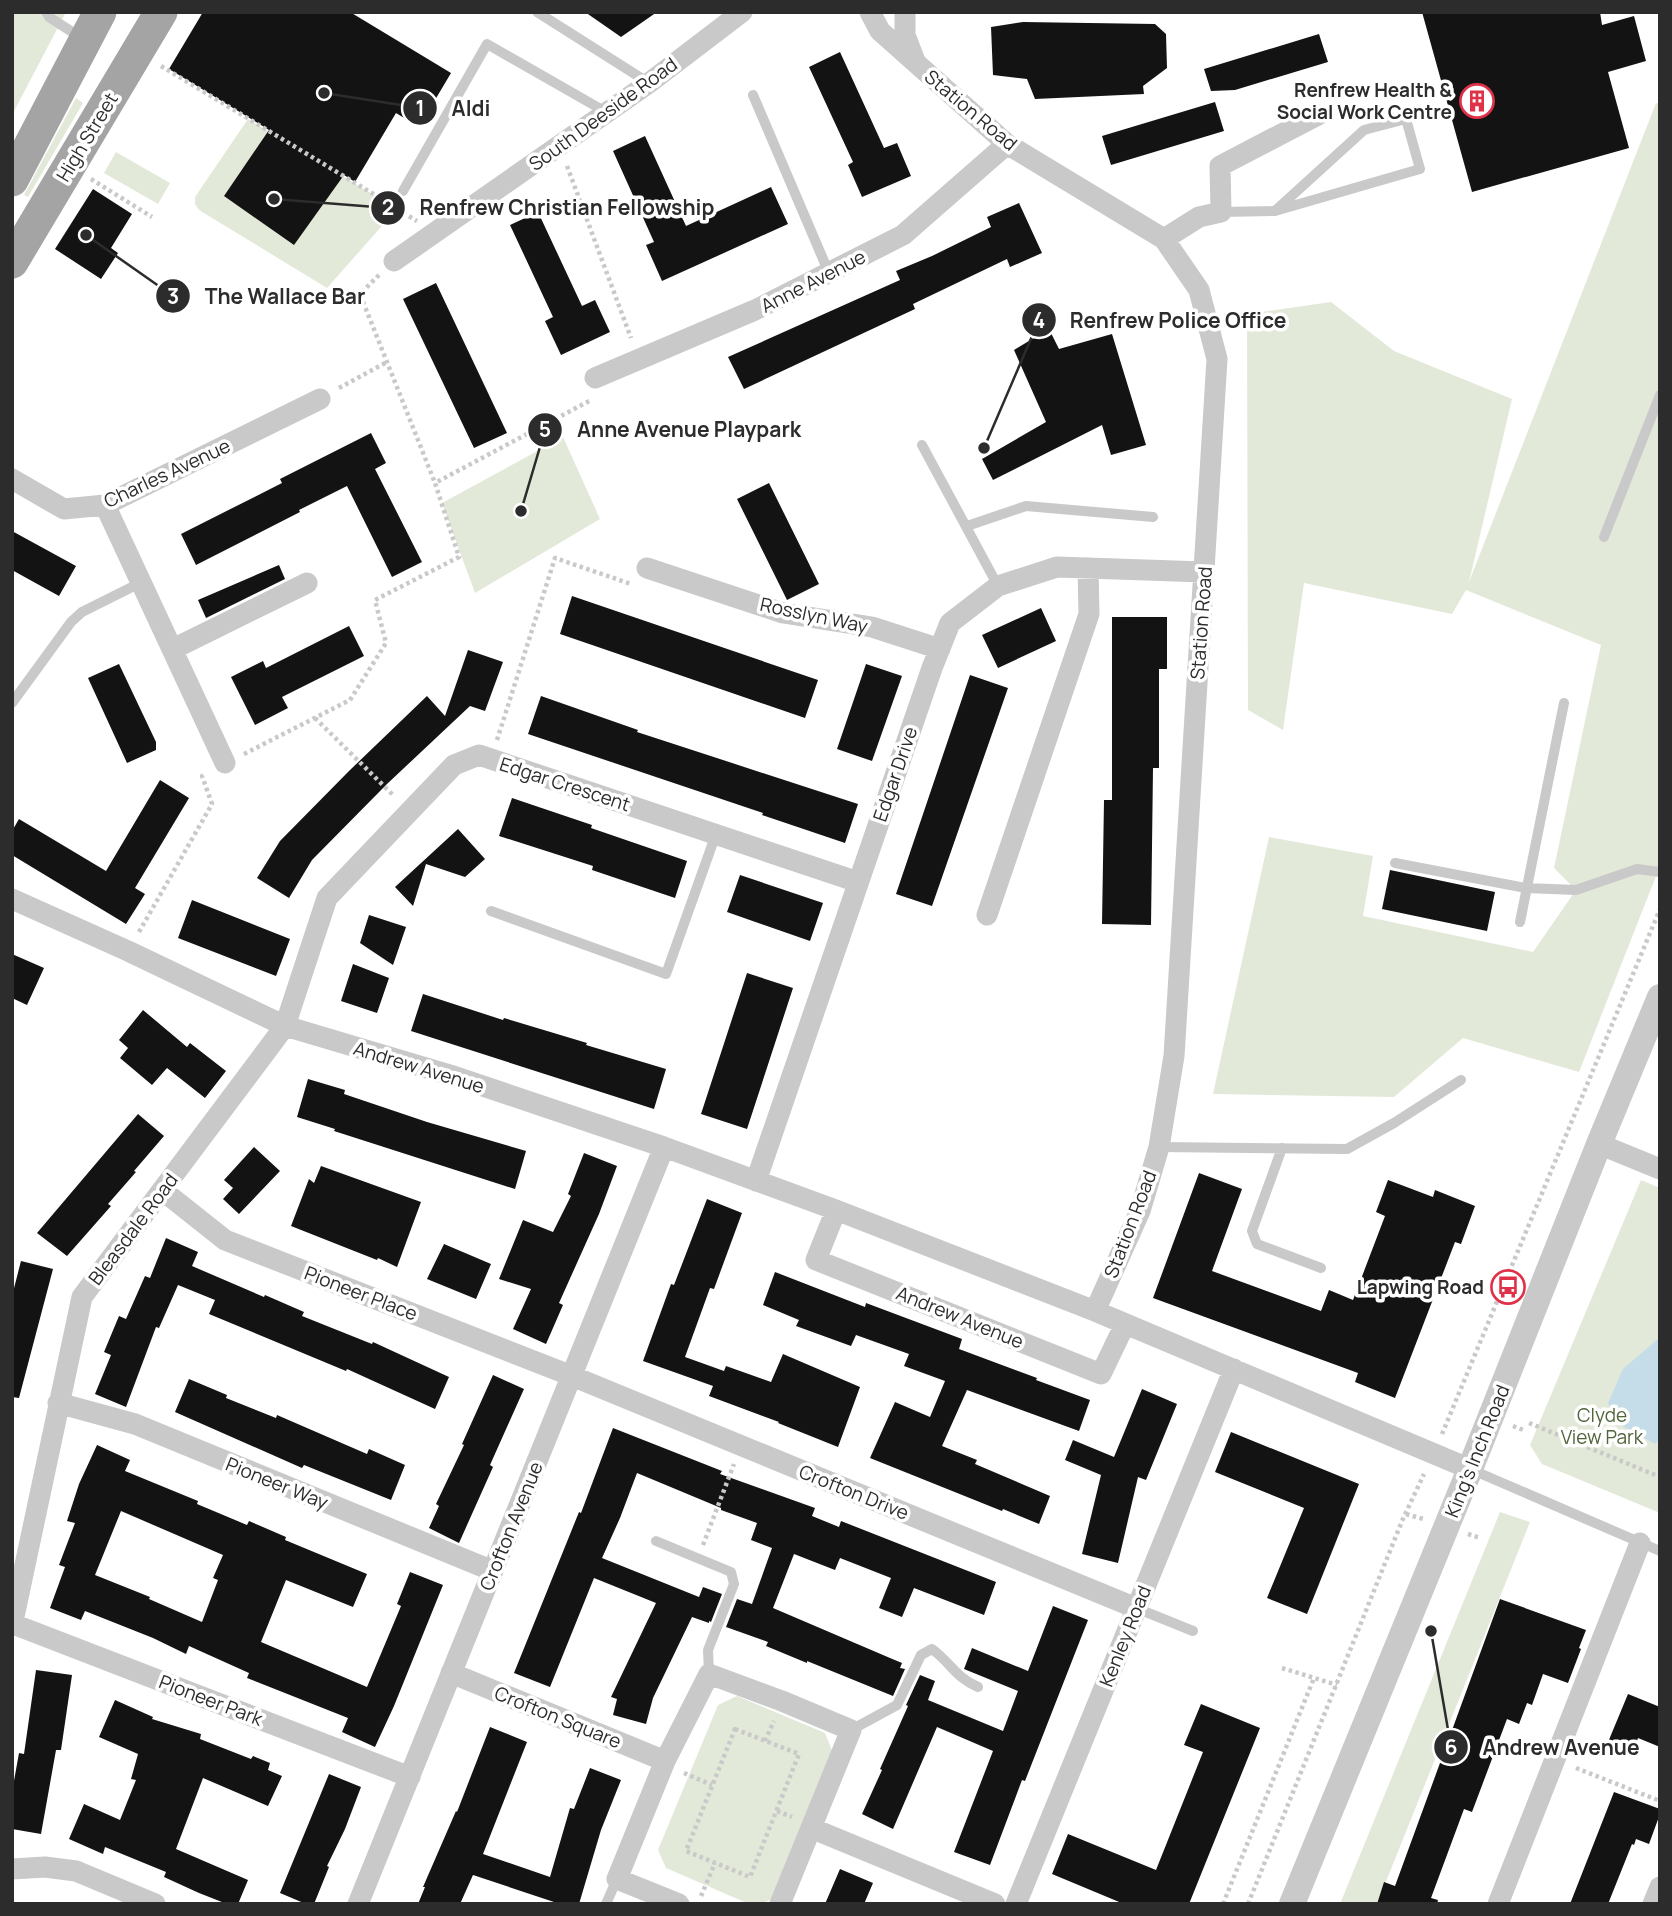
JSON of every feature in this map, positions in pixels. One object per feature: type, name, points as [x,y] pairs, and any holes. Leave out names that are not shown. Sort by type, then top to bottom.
[{"type":"main road","name":"High Street","points":[[12,262],[161,12]]},
{"type":"main road","points":[[12,180],[93,26]]},
{"type":"street","name":"South Deeside Road","points":[[394,261],[649,83],[742,12]]},
{"type":"street","name":"Station Road","points":[[870,12],[880,31],[1007,144],[1164,239],[1199,290],[1217,359],[1174,1056],[1159,1147],[1140,1211],[1094,1311]]},
{"type":"street","name":"Station Road","points":[[905,12],[905,35],[916,63]]},
{"type":"street","points":[[1164,239],[1199,217],[1220,212],[1220,166],[1318,115]]},
{"type":"street","name":"Anne Avenue","points":[[595,378],[755,310],[903,235],[1007,144]]},
{"type":"street","name":"Charles Avenue","points":[[12,479],[64,509],[105,505],[320,399]]},
{"type":"street","points":[[105,505],[225,763]]},
{"type":"street","name":"Edgar Drive","points":[[756,1181],[932,668],[950,623],[998,586],[1057,567],[1204,572]]},
{"type":"street","name":"Rosslyn Way","points":[[648,568],[783,613],[872,627],[940,649]]},
{"type":"street","points":[[987,915],[1089,614],[1088,568]]},
{"type":"street","points":[[173,649],[307,583]]},
{"type":"street","name":"Edgar Crescent","points":[[285,1026],[327,898],[454,765],[478,755],[858,883]]},
{"type":"street","name":"Andrew Avenue","points":[[12,899],[285,1026],[450,1075],[664,1147],[836,1210],[1234,1368],[1470,1469]]},
{"type":"street","name":"King's Inch Road","points":[[1292,1904],[1660,997]]},
{"type":"street","name":"Bleasdale Road","points":[[13,1625],[19,1557],[82,1297],[285,1026]]},
{"type":"street","points":[[1599,1144],[1660,1168]]},
{"type":"street","name":"Crofton Avenue","points":[[358,1904],[664,1147]]},
{"type":"street","name":"Pioneer Place","points":[[162,1191],[225,1240],[572,1376]]},
{"type":"street","name":"Andrew Avenue","points":[[836,1210],[817,1260],[1101,1374],[1125,1324]]},
{"type":"street","name":"Kenley Road","points":[[1016,1904],[1234,1368]]},
{"type":"street","name":"Crofton Drive","points":[[572,1376],[1136,1608]]},
{"type":"street","name":"Pioneer Way","points":[[58,1403],[135,1424],[493,1571]]},
{"type":"street","points":[[1498,1904],[1555,1759],[1650,1547]]},
{"type":"street","name":"Pioneer Park","points":[[13,1625],[410,1777]]},
{"type":"street","name":"Crofton Square","points":[[451,1673],[665,1762]]},
{"type":"street","points":[[679,1904],[617,1879],[665,1762],[709,1674],[851,1730],[780,1904]]},
{"type":"street","points":[[811,1828],[995,1904]]},
{"type":"street","points":[[12,1869],[46,1867],[76,1871],[155,1904]]},
{"type":"street","points":[[1653,1904],[1660,1888]]},
{"type":"lane","points":[[46,12],[49,17],[93,26]]},
{"type":"lane","points":[[537,12],[649,83]]},
{"type":"lane","points":[[403,191],[487,44],[606,112]]},
{"type":"lane","points":[[753,95],[829,272]]},
{"type":"lane","points":[[1220,212],[1275,211],[1420,169],[1406,119],[1364,130],[1275,211]]},
{"type":"lane","points":[[1604,537],[1660,395]]},
{"type":"lane","points":[[922,444],[998,586]]},
{"type":"lane","points":[[967,526],[1026,506],[1153,517]]},
{"type":"lane","points":[[12,703],[71,622],[82,612],[142,582]]},
{"type":"lane","points":[[1520,922],[1564,703]]},
{"type":"lane","points":[[491,911],[666,974],[716,834]]},
{"type":"lane","points":[[1395,863],[1526,888],[1576,890],[1637,869],[1660,872]]},
{"type":"lane","points":[[1159,1147],[1347,1149],[1461,1080]]},
{"type":"lane","points":[[1282,1148],[1252,1231],[1257,1244],[1321,1268]]},
{"type":"lane","points":[[1470,1469],[1650,1547]]},
{"type":"lane","points":[[656,1541],[731,1572],[734,1584],[708,1650],[709,1674]]},
{"type":"lane","points":[[1136,1608],[1193,1632]]},
{"type":"lane","points":[[851,1730],[897,1705],[921,1655],[932,1649],[964,1681],[978,1687]]},
{"type":"lane","points":[[606,1904],[617,1879]]},
{"type":"path","points":[[137,52],[436,232]]},
{"type":"path","points":[[560,145],[638,359]]},
{"type":"path","points":[[69,166],[152,217]]},
{"type":"path","points":[[128,951],[212,804],[202,776],[350,700],[386,643],[375,600],[459,557],[435,483],[360,294],[394,261]]},
{"type":"path","points":[[320,399],[387,362]]},
{"type":"path","points":[[435,483],[592,400],[595,378]]},
{"type":"path","points":[[491,759],[555,558],[639,587],[648,568]]},
{"type":"path","points":[[315,718],[410,811]]},
{"type":"path","points":[[1248,1904],[1402,1521],[1433,1454],[1660,909]]},
{"type":"path","points":[[1529,1423],[1660,1477]]},
{"type":"path","points":[[698,1558],[741,1446]]},
{"type":"path","points":[[1282,1668],[1337,1685]]},
{"type":"path","points":[[1223,1904],[1314,1678]]},
{"type":"path","points":[[735,1728],[799,1754],[750,1877],[715,1863],[686,1851],[735,1728]]},
{"type":"path","points":[[1555,1759],[1660,1801]]},
{"type":"path","points":[[665,1762],[712,1785]]},
{"type":"path","points":[[698,1904],[715,1863]]},
{"type":"green space","points":[[12,12],[66,12],[12,115]]},
{"type":"green space","points":[[76,98],[83,103],[28,197],[24,195]]},
{"type":"green space","points":[[1656,103],[1660,104],[1660,866],[1579,1072],[1463,1038],[1394,1097],[1213,1094],[1269,837],[1373,856],[1363,916],[1533,952],[1576,890],[1554,868],[1601,645],[1466,590],[1452,614],[1304,583],[1283,730],[1248,710],[1247,314],[1331,302],[1394,351],[1512,399],[1469,582]]},
{"type":"green space","points":[[248,119],[397,209],[327,288],[199,210],[195,204],[195,197]]},
{"type":"green space","points":[[116,152],[170,183],[158,204],[104,173]]},
{"type":"green space","points":[[563,437],[600,519],[475,593],[442,503]]},
{"type":"green space","name":"Clyde View Park","points":[[1641,1180],[1660,1188],[1660,1513],[1542,1464],[1530,1445]]},
{"type":"green space","points":[[1500,1512],[1530,1522],[1377,1904],[1340,1904]]},
{"type":"green space","points":[[737,1696],[825,1733],[833,1753],[773,1899],[759,1904],[749,1904],[666,1868],[658,1850],[718,1705]]},
{"type":"water","points":[[1658,1339],[1660,1439],[1655,1444],[1617,1423],[1608,1403],[1623,1369]]},
{"type":"building","points":[[203,12],[350,12],[451,73],[419,127],[396,113],[355,182],[344,175],[294,245],[224,196],[269,130],[169,69]]},
{"type":"building","points":[[585,12],[657,12],[621,37]]},
{"type":"building","name":"Renfrew Health & Social Work Centre","points":[[1422,12],[1600,12],[1602,25],[1634,16],[1646,61],[1608,72],[1629,148],[1472,192]]},
{"type":"building","points":[[1023,22],[1155,24],[1166,34],[1167,68],[1143,86],[1144,94],[1035,99],[1027,79],[993,75],[991,27]]},
{"type":"building","points":[[1319,34],[1328,62],[1235,90],[1211,91],[1204,69]]},
{"type":"building","points":[[840,52],[884,148],[897,143],[911,176],[862,197],[848,165],[853,162],[809,67]]},
{"type":"building","points":[[1215,102],[1224,131],[1111,165],[1102,136]]},
{"type":"building","points":[[645,136],[686,226],[771,187],[788,224],[662,281],[646,245],[654,242],[613,151]]},
{"type":"building","points":[[93,189],[132,214],[111,248],[118,253],[101,279],[55,249]]},
{"type":"building","points":[[1019,203],[1042,253],[1010,267],[1007,259],[913,304],[915,309],[744,389],[728,357],[900,280],[896,271],[991,227],[987,217]]},
{"type":"building","points":[[538,212],[582,306],[595,300],[610,332],[561,355],[545,321],[553,317],[510,225]]},
{"type":"building","points":[[436,283],[507,433],[474,448],[403,299]]},
{"type":"building","points":[[1049,329],[1059,349],[1112,334],[1146,445],[1111,455],[1102,425],[993,480],[982,459],[1046,422],[1014,350]]},
{"type":"building","points":[[371,433],[386,463],[375,469],[422,562],[392,577],[347,486],[196,565],[181,534],[282,483],[280,479]]},
{"type":"building","points":[[769,483],[819,584],[787,600],[737,499]]},
{"type":"building","points":[[12,531],[76,566],[59,596],[12,570]]},
{"type":"building","points":[[279,565],[285,579],[206,618],[198,600]]},
{"type":"building","points":[[572,596],[818,680],[805,718],[560,634]]},
{"type":"building","points":[[1041,608],[1056,641],[998,668],[982,635]]},
{"type":"building","points":[[1112,617],[1167,617],[1167,669],[1159,669],[1159,768],[1153,768],[1151,925],[1102,924],[1104,800],[1112,800]]},
{"type":"building","points":[[349,626],[364,656],[282,697],[288,708],[255,725],[231,677],[263,661],[266,668]]},
{"type":"building","points":[[468,650],[503,662],[485,711],[470,706],[387,784],[312,860],[289,898],[257,878],[280,841],[427,696],[445,716]]},
{"type":"building","points":[[119,664],[156,742],[156,750],[127,763],[88,678]]},
{"type":"building","points":[[866,664],[902,676],[872,761],[837,749]]},
{"type":"building","points":[[970,675],[1008,688],[932,906],[896,894]]},
{"type":"building","points":[[541,696],[638,730],[637,732],[858,804],[845,843],[528,734]]},
{"type":"building","points":[[160,780],[189,798],[135,888],[145,894],[126,924],[12,855],[12,831],[19,819],[106,871]]},
{"type":"building","points":[[512,798],[687,861],[675,898],[592,870],[593,866],[499,836]]},
{"type":"building","points":[[458,829],[485,859],[465,877],[426,864],[413,906],[395,887]]},
{"type":"building","points":[[1390,870],[1495,892],[1487,931],[1382,909]]},
{"type":"building","points":[[740,875],[823,903],[810,941],[727,912]]},
{"type":"building","points":[[192,900],[290,939],[276,976],[178,938]]},
{"type":"building","points":[[369,915],[406,927],[393,965],[360,943]]},
{"type":"building","points":[[12,954],[44,968],[27,1005],[12,998]]},
{"type":"building","points":[[353,964],[389,978],[377,1013],[341,1001]]},
{"type":"building","points":[[747,973],[793,988],[747,1129],[701,1114]]},
{"type":"building","points":[[423,994],[666,1069],[654,1109],[411,1031]]},
{"type":"building","points":[[143,1010],[187,1047],[190,1043],[226,1071],[205,1098],[167,1068],[152,1085],[120,1058],[128,1048],[119,1040]]},
{"type":"building","points":[[308,1079],[345,1090],[344,1094],[427,1122],[526,1151],[515,1189],[297,1117]]},
{"type":"building","points":[[138,1114],[164,1136],[108,1204],[111,1206],[67,1256],[37,1233]]},
{"type":"building","points":[[254,1147],[280,1171],[239,1214],[223,1199],[233,1188],[224,1180]]},
{"type":"building","points":[[584,1153],[617,1166],[599,1214],[559,1303],[563,1305],[546,1344],[513,1329],[531,1289],[499,1279],[523,1220],[553,1232],[571,1196],[568,1194]]},
{"type":"building","points":[[321,1166],[421,1202],[397,1267],[291,1226],[309,1179],[314,1183]]},
{"type":"building","points":[[1199,1173],[1242,1189],[1212,1271],[1321,1311],[1329,1290],[1353,1300],[1385,1216],[1376,1212],[1388,1180],[1433,1197],[1435,1190],[1475,1206],[1461,1244],[1455,1242],[1395,1398],[1355,1382],[1358,1373],[1153,1298]]},
{"type":"building","points":[[707,1199],[742,1213],[714,1289],[710,1288],[685,1357],[724,1371],[726,1366],[771,1382],[783,1354],[860,1387],[838,1447],[709,1396],[713,1386],[643,1361],[671,1284],[674,1285]]},
{"type":"building","points":[[166,1238],[198,1252],[192,1266],[264,1297],[265,1295],[304,1312],[302,1316],[372,1344],[373,1342],[449,1377],[435,1409],[347,1369],[346,1371],[209,1314],[215,1300],[178,1285],[159,1328],[156,1327],[126,1407],[95,1394],[111,1355],[104,1352],[119,1316],[126,1319],[145,1276],[150,1278]]},
{"type":"building","points":[[444,1244],[491,1264],[476,1299],[427,1279]]},
{"type":"building","points":[[21,1261],[53,1269],[19,1398],[12,1397],[12,1296]]},
{"type":"building","points":[[775,1272],[865,1307],[866,1303],[962,1339],[959,1349],[1090,1400],[1079,1431],[967,1390],[942,1446],[977,1460],[975,1464],[1050,1496],[1039,1524],[870,1458],[895,1402],[930,1417],[945,1381],[904,1366],[909,1354],[856,1335],[851,1346],[796,1326],[799,1320],[763,1305]]},
{"type":"building","points":[[493,1375],[524,1389],[459,1543],[429,1528],[439,1506],[436,1504]]},
{"type":"building","points":[[189,1379],[227,1395],[226,1398],[276,1418],[277,1415],[367,1454],[369,1449],[405,1465],[391,1500],[304,1465],[302,1468],[175,1412]]},
{"type":"building","points":[[1142,1389],[1177,1404],[1146,1480],[1138,1477],[1118,1563],[1082,1554],[1101,1475],[1065,1460],[1073,1440],[1114,1457]]},
{"type":"building","points":[[613,1428],[722,1471],[720,1474],[815,1508],[812,1516],[839,1527],[841,1521],[996,1582],[984,1615],[914,1588],[902,1617],[879,1608],[891,1578],[840,1558],[835,1570],[794,1554],[773,1608],[902,1663],[900,1668],[905,1669],[893,1696],[807,1663],[766,1646],[768,1642],[726,1627],[737,1599],[752,1604],[772,1548],[751,1540],[757,1523],[637,1473],[602,1558],[699,1597],[703,1587],[722,1594],[711,1622],[692,1617],[653,1698],[646,1724],[613,1715],[617,1699],[611,1697],[656,1603],[594,1578],[550,1687],[514,1673],[579,1512],[581,1513]]},
{"type":"building","points":[[1231,1432],[1359,1484],[1307,1614],[1267,1598],[1304,1508],[1215,1472]]},
{"type":"building","points":[[97,1445],[130,1460],[125,1471],[198,1501],[197,1504],[247,1525],[249,1521],[286,1537],[285,1540],[367,1574],[353,1607],[286,1580],[261,1642],[367,1687],[401,1606],[397,1604],[410,1572],[443,1585],[375,1747],[342,1732],[348,1718],[247,1678],[249,1673],[189,1646],[186,1654],[85,1611],[81,1620],[50,1608],[65,1567],[59,1565],[75,1523],[67,1521],[79,1484]],"holes":[[[121,1511],[223,1555],[213,1578],[218,1580],[202,1622],[95,1575]]]},
{"type":"building","points":[[1500,1599],[1586,1630],[1568,1683],[1543,1674],[1532,1705],[1527,1703],[1519,1724],[1507,1719],[1472,1812],[1464,1809],[1431,1898],[1438,1900],[1437,1904],[1377,1904],[1384,1882],[1395,1886]]},
{"type":"building","points":[[1053,1606],[1088,1620],[990,1865],[954,1852],[993,1751],[937,1727],[893,1829],[862,1814],[920,1675],[935,1681],[928,1700],[1003,1731],[1018,1691],[964,1669],[972,1648],[1028,1671]]},
{"type":"building","points":[[36,1670],[72,1675],[61,1750],[56,1750],[41,1834],[12,1829],[12,1792],[19,1753],[24,1754]]},
{"type":"building","points":[[1628,1694],[1660,1707],[1660,1747],[1638,1738],[1631,1757],[1606,1747]]},
{"type":"building","points":[[115,1700],[153,1717],[152,1719],[201,1734],[200,1739],[251,1759],[253,1756],[270,1763],[268,1770],[282,1776],[268,1806],[203,1778],[176,1849],[248,1880],[238,1904],[227,1904],[199,1893],[164,1877],[166,1872],[105,1847],[103,1854],[69,1839],[84,1804],[120,1820],[136,1780],[131,1779],[138,1754],[99,1737]]},
{"type":"building","points":[[1201,1704],[1260,1728],[1189,1904],[1124,1904],[1052,1874],[1068,1834],[1156,1870],[1203,1752],[1184,1745]]},
{"type":"building","points":[[490,1727],[527,1742],[483,1854],[550,1877],[570,1808],[574,1809],[590,1768],[621,1780],[601,1830],[579,1904],[560,1904],[473,1875],[460,1904],[418,1904]]},
{"type":"building","points":[[329,1774],[361,1787],[327,1866],[329,1867],[314,1904],[306,1904],[280,1893]]},
{"type":"building","points":[[1614,1792],[1660,1809],[1649,1844],[1636,1839],[1634,1845],[1632,1844],[1608,1904],[1570,1904]]},
{"type":"building","points":[[840,1869],[873,1883],[864,1904],[825,1904]]},
{"type":"place","name":"Aldi","points":[[324,93]]},
{"type":"place","name":"Renfrew Health & Social Work Centre","points":[[1477,101]]},
{"type":"place","name":"Renfrew Christian Fellowship","points":[[274,199]]},
{"type":"place","name":"The Wallace Bar","points":[[86,235]]},
{"type":"place","name":"Renfrew Police Office","points":[[984,448]]},
{"type":"place","name":"Anne Avenue Playpark","points":[[521,511]]},
{"type":"place","name":"Lapwing Road","points":[[1508,1287]]},
{"type":"place","name":"Andrew Avenue","points":[[1431,1631]]}]
